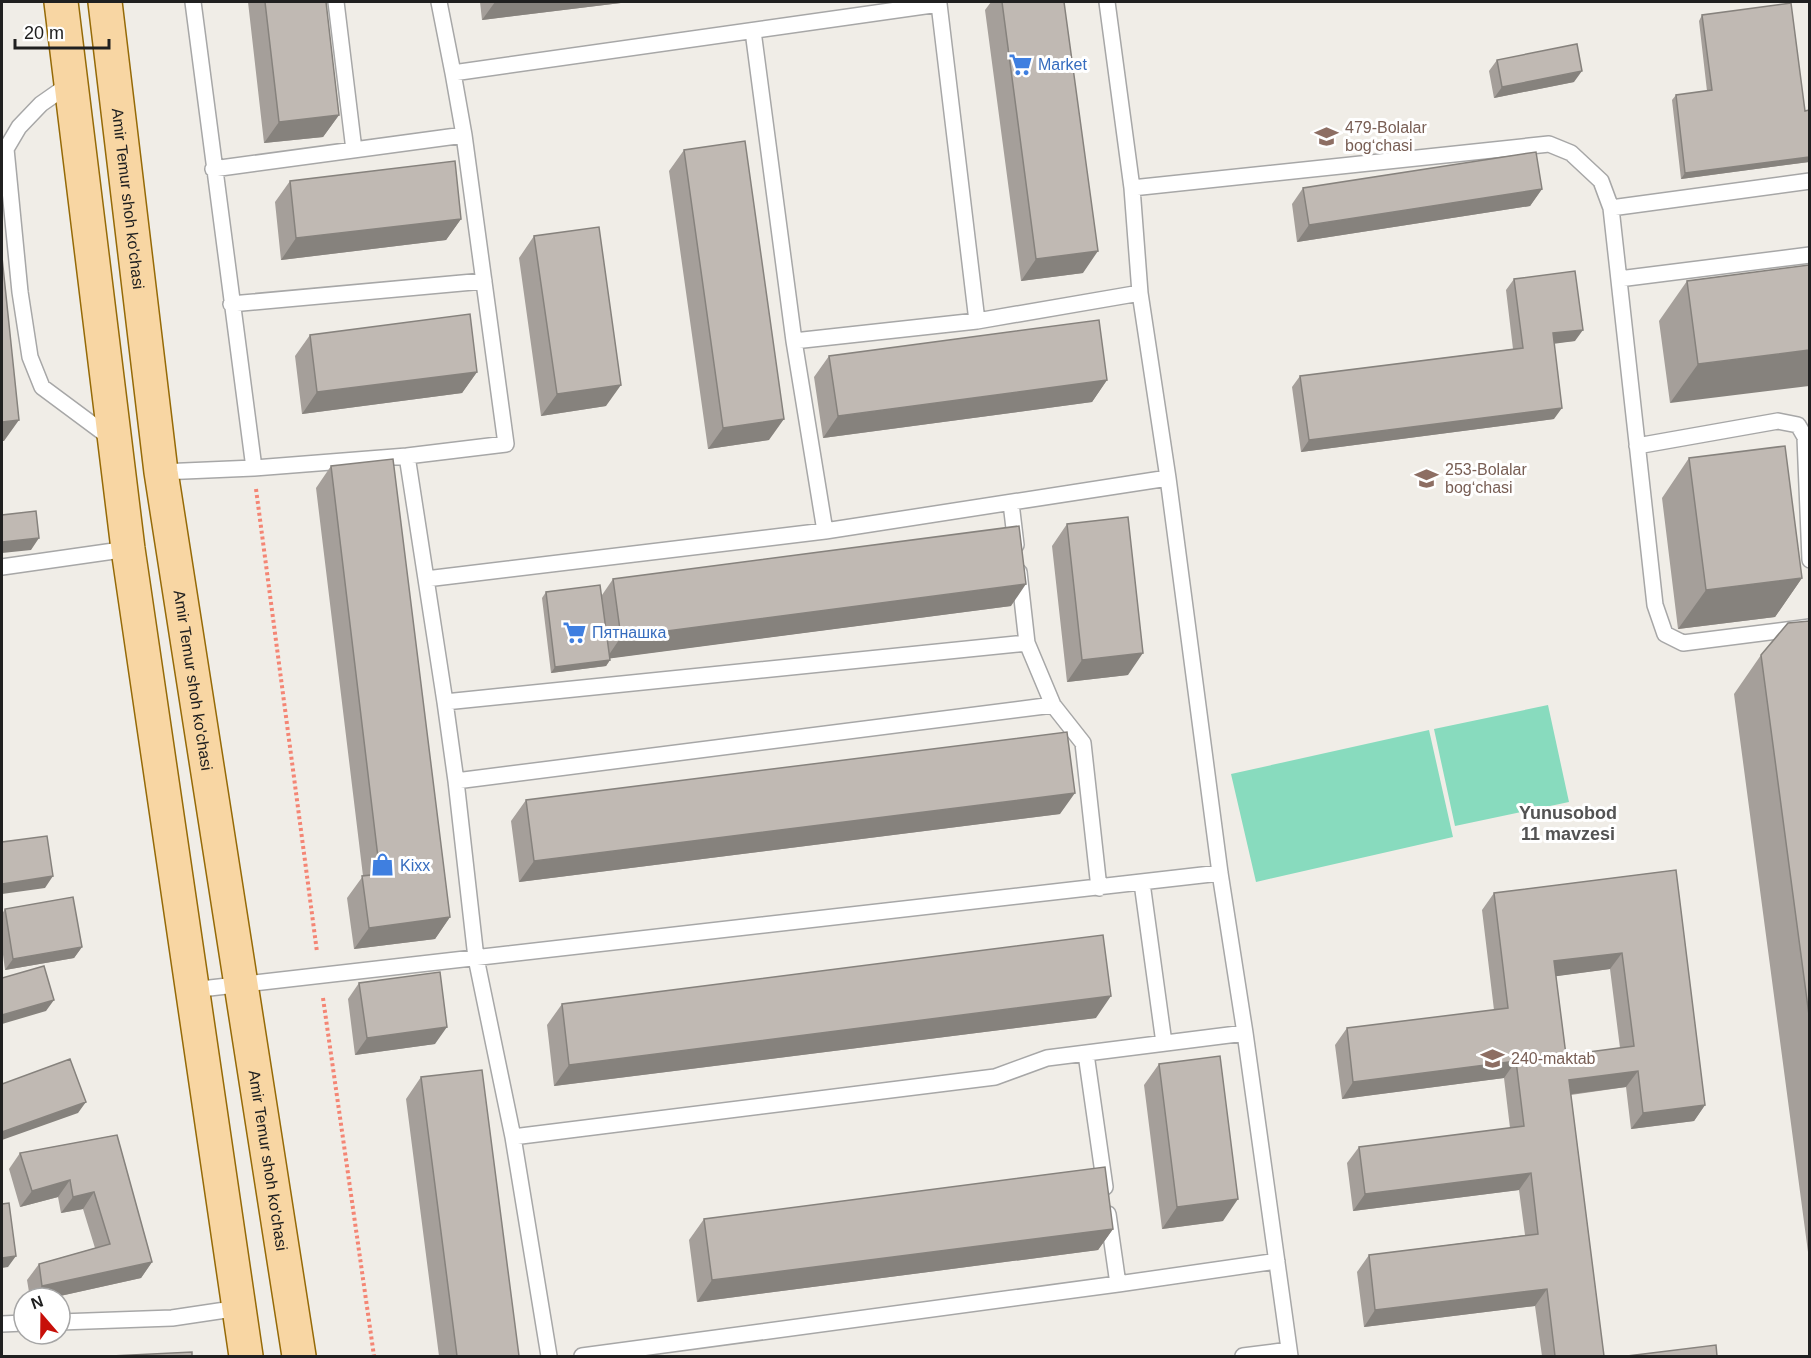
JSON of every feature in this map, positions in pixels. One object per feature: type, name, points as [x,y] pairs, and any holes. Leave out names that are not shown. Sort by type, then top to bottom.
[{"type":"main road","points":[[61,2],[128,549],[246,1356]]},
{"type":"main road","name":"Amir Temur shoh ko'chasi","points":[[105,2],[161,472],[299,1356]]},
{"type":"lane","points":[[193,2],[213,169],[254,468]]},
{"type":"lane","points":[[336,2],[354,150]]},
{"type":"lane","points":[[161,472],[254,468],[407,456],[506,444],[464,135],[439,2]]},
{"type":"lane","points":[[1107,2],[1132,188],[1140,293],[1168,478],[1289,1353],[1243,1356]]},
{"type":"lane","points":[[453,73],[946,3],[977,321]]},
{"type":"lane","points":[[753,31],[794,342],[825,531]]},
{"type":"lane","points":[[71,83],[41,104],[20,127],[6,149],[20,291],[30,357],[42,387],[115,440]]},
{"type":"lane","points":[[213,169],[464,135]]},
{"type":"lane","points":[[1132,188],[1549,144],[1570,153],[1601,180],[1611,208],[1655,605],[1665,634],[1683,643],[1809,627]]},
{"type":"lane","points":[[1611,208],[1809,181]]},
{"type":"lane","points":[[1619,279],[1809,255]]},
{"type":"lane","points":[[231,304],[484,281]]},
{"type":"lane","points":[[794,342],[977,321],[1140,293]]},
{"type":"lane","points":[[1637,446],[1778,421],[1798,425],[1805,437],[1809,560]]},
{"type":"lane","points":[[407,456],[456,782],[476,958],[513,1137],[549,1356]]},
{"type":"lane","points":[[426,579],[825,531],[1168,478]]},
{"type":"lane","points":[[1011,503],[1027,643],[1053,705],[1083,743],[1099,888]]},
{"type":"lane","points":[[2,567],[128,549]]},
{"type":"lane","points":[[445,702],[1027,643]]},
{"type":"lane","points":[[456,782],[1053,705]]},
{"type":"lane","points":[[192,990],[1221,873]]},
{"type":"lane","points":[[1142,883],[1164,1043]]},
{"type":"lane","points":[[513,1137],[995,1077],[1047,1058],[1245,1033]]},
{"type":"lane","points":[[1086,1054],[1118,1284]]},
{"type":"lane","points":[[582,1356],[1277,1261]]},
{"type":"lane","points":[[72,1322],[172,1318],[239,1308]]},
{"type":"path","points":[[254,468],[320,975],[374,1356]]},
{"type":"green space","points":[[1548,705],[1569,802],[1455,826],[1434,729]]},
{"type":"green space","points":[[1429,730],[1453,837],[1256,882],[1231,774]]},
{"type":"building","points":[[265,2],[326,2],[339,115],[279,122]]},
{"type":"building","points":[[1002,2],[1064,2],[1098,251],[1036,259]]},
{"type":"building","points":[[1791,3],[1805,111],[1809,110],[1809,157],[1685,173],[1676,95],[1712,90],[1702,15]]},
{"type":"building","points":[[1577,44],[1582,71],[1502,87],[1497,60]]},
{"type":"building","points":[[745,141],[784,419],[723,428],[684,150]]},
{"type":"building","points":[[1536,152],[1542,189],[1309,225],[1303,188]]},
{"type":"building","points":[[455,161],[461,219],[296,238],[290,181]]},
{"type":"building","points":[[599,227],[621,385],[557,394],[534,236]]},
{"type":"building","points":[[2,257],[19,420],[2,422]]},
{"type":"building","points":[[1809,265],[1809,350],[1698,364],[1687,281]]},
{"type":"building","points":[[1575,271],[1583,330],[1553,333],[1562,408],[1309,440],[1300,376],[1523,348],[1514,279]]},
{"type":"building","points":[[470,314],[477,372],[317,392],[310,335]]},
{"type":"building","points":[[1099,320],[1107,380],[838,416],[829,356]]},
{"type":"building","points":[[1785,446],[1802,578],[1706,590],[1689,458]]},
{"type":"building","points":[[393,459],[450,917],[369,928],[362,876],[380,874],[331,466]]},
{"type":"building","points":[[36,511],[39,538],[2,542],[2,515]]},
{"type":"building","points":[[1128,517],[1143,653],[1082,660],[1067,524]]},
{"type":"building","points":[[1019,526],[1026,584],[621,637],[613,579]]},
{"type":"building","points":[[600,585],[610,660],[555,667],[546,592]]},
{"type":"building","points":[[1809,621],[1809,1015],[1761,655],[1788,623]]},
{"type":"building","points":[[1067,732],[1075,793],[534,861],[526,800]]},
{"type":"building","points":[[47,836],[53,876],[2,884],[2,842]]},
{"type":"building","points":[[1676,870],[1705,1105],[1643,1113],[1638,1071],[1569,1080],[1604,1356],[1555,1356],[1547,1289],[1375,1310],[1369,1255],[1538,1234],[1531,1173],[1365,1194],[1359,1147],[1524,1126],[1516,1061],[1353,1082],[1347,1028],[1508,1008],[1494,893]],"holes":[[[1622,953],[1634,1046],[1566,1055],[1554,961]]]},
{"type":"building","points":[[73,897],[82,947],[13,959],[5,909]]},
{"type":"building","points":[[1103,935],[1111,996],[569,1065],[562,1004]]},
{"type":"building","points":[[44,966],[54,1000],[2,1015],[2,978]]},
{"type":"building","points":[[440,972],[447,1027],[367,1038],[359,983]]},
{"type":"building","points":[[1220,1056],[1238,1199],[1177,1207],[1159,1064]]},
{"type":"building","points":[[70,1059],[86,1102],[2,1132],[2,1084]]},
{"type":"building","points":[[482,1070],[519,1356],[457,1356],[421,1077]]},
{"type":"building","points":[[117,1135],[152,1262],[42,1286],[39,1264],[110,1244],[94,1192],[73,1197],[70,1180],[32,1191],[20,1153]]},
{"type":"building","points":[[1105,1167],[1113,1229],[712,1280],[704,1219]]},
{"type":"building","points":[[9,1203],[16,1256],[2,1258],[2,1204]]},
{"type":"building","points":[[1716,1345],[1717,1356],[1627,1356]]},
{"type":"building","points":[[192,1352],[192,1356],[111,1356]]},
{"type":"place","name":"Market","points":[[1020,64]]},
{"type":"place","name":"479-Bolalar bogʻchasi","points":[[1327,136]]},
{"type":"place","name":"253-Bolalar bogʻchasi","points":[[1427,478]]},
{"type":"place","name":"Пятнашка","points":[[574,632]]},
{"type":"place","name":"Kixx","points":[[382,865]]},
{"type":"place","name":"240-maktab","points":[[1493,1058]]},
{"type":"district","name":"Yunusobod 11 mavzesi","points":[[1568,823]]}]
